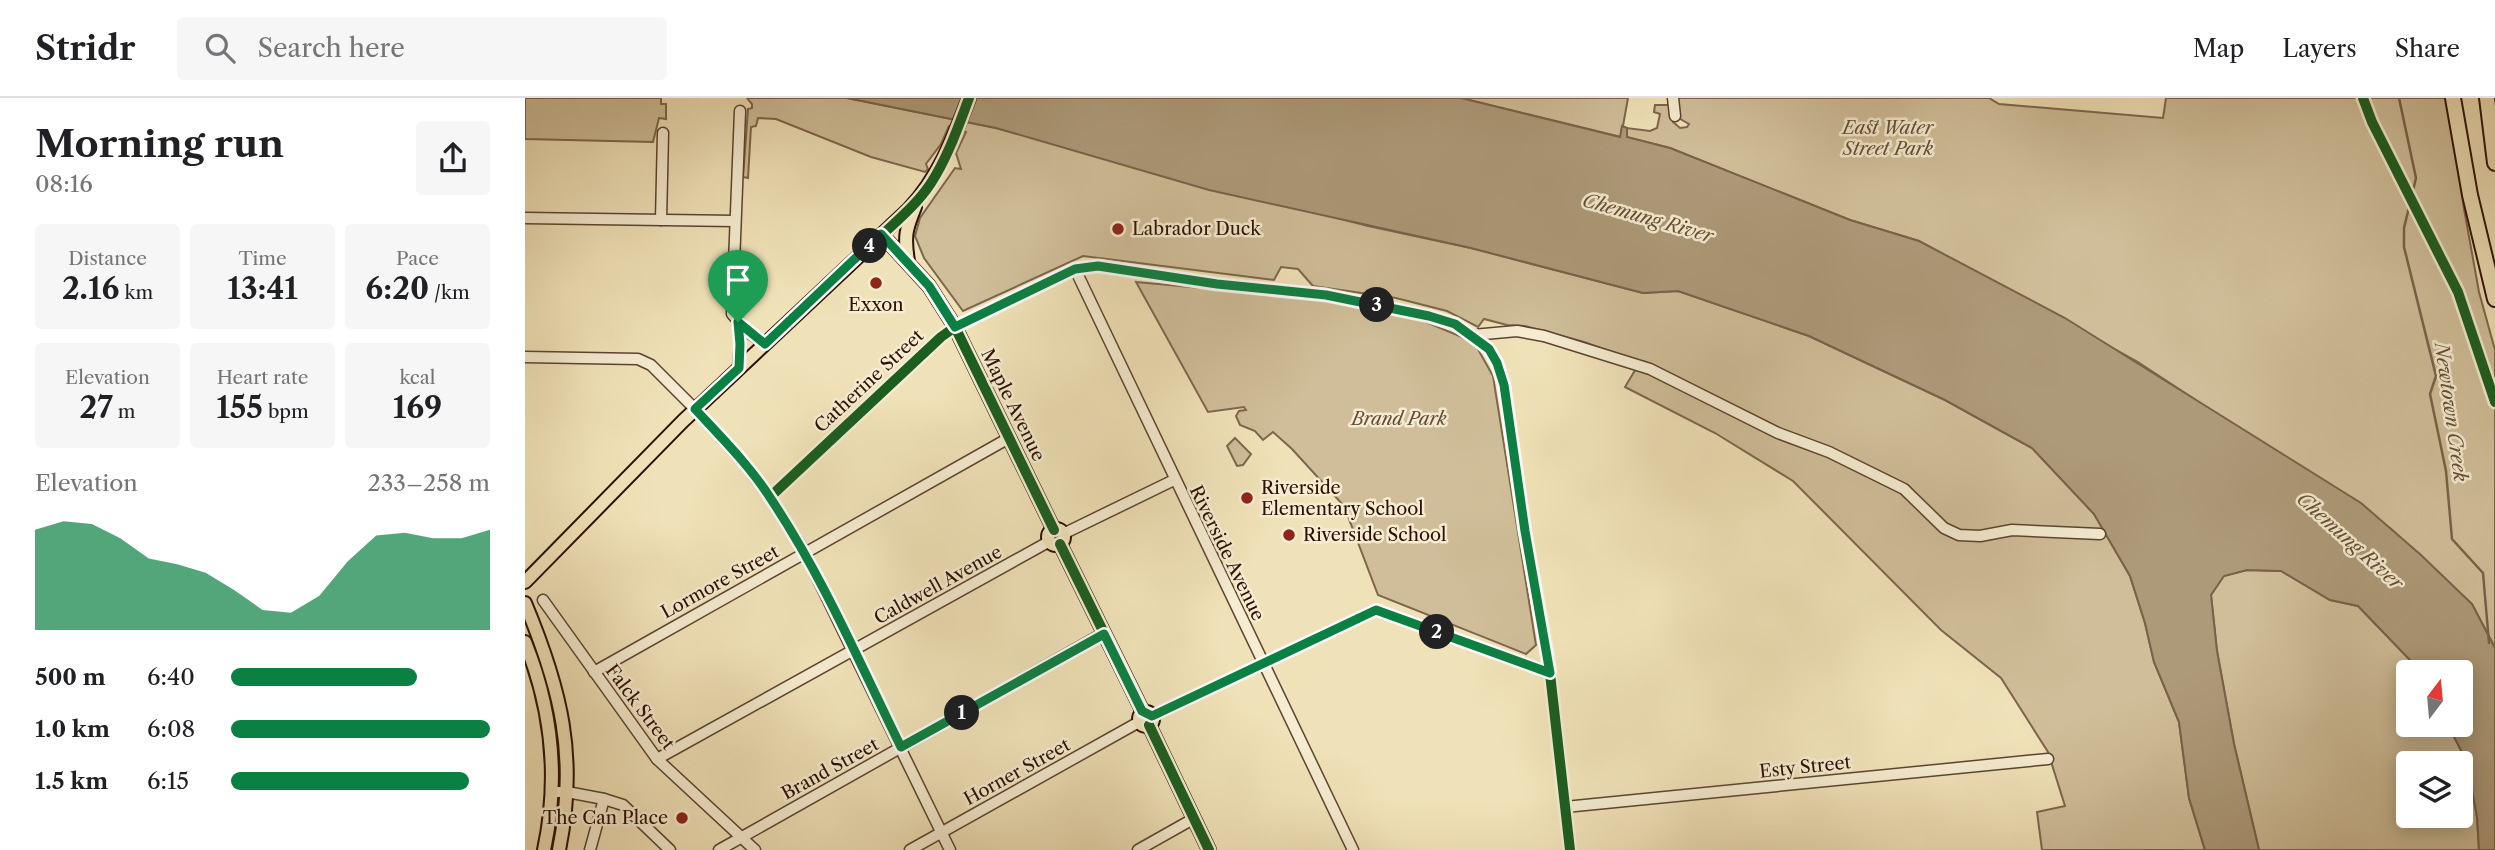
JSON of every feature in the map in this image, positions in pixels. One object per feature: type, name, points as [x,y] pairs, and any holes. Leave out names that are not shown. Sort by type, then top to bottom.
[{"type":"highway","points":[[2453,98],[2470,195],[2495,299]]},
{"type":"highway","points":[[2487,98],[2495,163]]},
{"type":"main road","points":[[908,261],[906,227],[918,200],[943,163],[969,98]]},
{"type":"main road","points":[[525,582],[695,409],[918,200]]},
{"type":"main road","name":"Maple Avenue","points":[[881,234],[929,286],[955,327],[1209,850]]},
{"type":"main road","points":[[525,603],[541,640],[558,692],[566,744],[567,792],[559,850]]},
{"type":"main road","points":[[525,642],[541,690],[551,744],[551,792],[544,850]]},
{"type":"street","points":[[1673,98],[1675,116]]},
{"type":"street","points":[[740,111],[732,314],[765,344]]},
{"type":"street","points":[[660,220],[663,133]]},
{"type":"street","points":[[525,218],[735,221]]},
{"type":"street","name":"Catherine Street","points":[[770,497],[941,337],[955,327],[1075,269],[1098,266],[1217,284],[1326,295],[1429,316],[1455,324],[1489,349],[1504,385],[1525,531],[1550,673],[1570,850]]},
{"type":"street","name":"Riverside Avenue","points":[[1075,269],[1353,850]]},
{"type":"street","points":[[738,322],[739,368]]},
{"type":"street","points":[[1472,335],[1517,331],[1544,336],[1650,369],[1778,433],[1829,452],[1903,489],[1944,528],[1959,535],[1980,536],[2012,530],[2100,534]]},
{"type":"street","points":[[525,357],[638,359],[651,365],[745,464],[770,497],[805,553],[950,850]]},
{"type":"street","name":"Lormore Street","points":[[594,672],[1009,438]]},
{"type":"street","name":"Caldwell Avenue","points":[[657,759],[1057,537],[1174,480]]},
{"type":"street","name":"Falck Street","points":[[543,600],[657,759],[755,850]]},
{"type":"street","name":"Horner Street","points":[[910,850],[1146,719],[1376,610],[1550,673]]},
{"type":"street","name":"Brand Street","points":[[719,850],[1104,634]]},
{"type":"street","name":"Esty Street","points":[[1565,807],[2048,759]]},
{"type":"street","points":[[551,792],[567,792],[623,805],[670,850]]},
{"type":"street","points":[[590,850],[604,799]]},
{"type":"street","points":[[1138,850],[1193,819]]},
{"type":"green space","points":[[525,98],[661,98],[661,104],[666,104],[666,119],[659,118],[653,142],[525,139]]},
{"type":"green space","points":[[747,98],[847,98],[996,128],[1368,226],[1471,248],[1643,293],[1678,291],[1809,336],[1945,400],[2032,448],[2094,514],[2130,576],[2154,662],[2179,722],[2189,798],[2205,850],[2042,850],[2037,812],[2065,806],[2048,752],[2001,678],[1941,630],[1793,481],[1715,433],[1625,387],[1640,362],[1584,342],[1525,326],[1484,319],[1478,327],[1447,311],[1396,298],[1313,286],[1298,269],[1281,267],[1274,280],[1083,256],[963,311],[924,258],[915,236],[920,218],[955,168],[961,169],[956,153],[966,132],[949,126],[941,144],[926,164],[928,169],[925,172],[871,157],[776,119],[758,118],[756,126],[751,127],[748,178],[743,177],[748,109],[752,108]]},
{"type":"green space","points":[[1461,98],[1628,98],[1621,137]]},
{"type":"green space","name":"East Water Street Park","points":[[1673,98],[1989,98],[1999,104],[2163,118],[2166,98],[2449,98],[2464,209],[2479,292],[2495,350],[2495,648],[2472,604],[2391,529],[2138,362],[1919,241],[1850,220],[1670,148],[1626,137],[1627,128],[1650,131],[1657,128],[1660,114],[1654,112],[1655,105],[1671,105],[1673,122],[1680,128],[1687,127],[1689,124],[1675,116]]},
{"type":"green space","name":"Brand Park","points":[[1136,282],[1311,298],[1409,315],[1474,342],[1493,376],[1536,645],[1526,654],[1378,595],[1344,506],[1273,432],[1263,440],[1255,431],[1240,425],[1236,416],[1239,411],[1246,410],[1244,407],[1208,412]]},
{"type":"green space","points":[[1235,438],[1251,454],[1243,465],[1237,466],[1227,446]]},
{"type":"green space","points":[[2247,570],[2281,571],[2330,600],[2358,606],[2410,660],[2396,660],[2396,737],[2454,737],[2461,751],[2396,751],[2396,828],[2473,828],[2473,795],[2479,850],[2259,850],[2234,744],[2217,651],[2211,595],[2223,576]]},
{"type":"water","name":"Chemung River","points":[[847,98],[1461,98],[1620,137],[1622,126],[1627,128],[1627,137],[1670,148],[1850,220],[1919,241],[2065,318],[2361,503],[2472,604],[2495,648],[2495,850],[2479,850],[2473,795],[2473,751],[2461,751],[2454,737],[2473,737],[2473,660],[2410,660],[2358,606],[2330,600],[2281,571],[2247,570],[2224,576],[2211,595],[2217,651],[2234,744],[2259,850],[2205,850],[2189,798],[2179,722],[2154,662],[2130,576],[2094,514],[2032,448],[1945,400],[1809,336],[1678,291],[1643,293],[1471,248],[1209,190],[996,128]]},
{"type":"waterway","name":"Newtown Creek","points":[[2399,98],[2416,178],[2404,228],[2404,247],[2436,376],[2430,394],[2446,471],[2452,539],[2483,573],[2489,643]]},
{"type":"cycle path","points":[[969,98],[948,152],[931,183],[882,235],[929,286],[955,327],[1054,530]]},
{"type":"cycle path","points":[[2363,98],[2372,122],[2458,292],[2495,402]]},
{"type":"cycle path","points":[[770,497],[941,337],[955,327],[1075,269],[1098,266],[1217,284],[1326,295],[1429,316],[1455,324],[1473,335],[1489,350],[1497,363],[1504,385],[1525,531],[1548,656],[1570,850]]},
{"type":"cycle path","points":[[1060,544],[1143,712]]},
{"type":"cycle path","points":[[1149,725],[1209,850]]},
{"type":"place","name":"Labrador Duck","points":[[1118,229]]},
{"type":"place","name":"Exxon","points":[[876,283]]},
{"type":"place","name":"Riverside Elementary School","points":[[1247,498]]},
{"type":"place","name":"Riverside School","points":[[1289,535]]},
{"type":"place","name":"The Can Place","points":[[682,818]]},
{"type":"route","points":[[881,234],[929,286],[955,327],[1075,269],[1098,266],[1217,284],[1326,295],[1402,309],[1455,324],[1489,349],[1504,385],[1525,531],[1550,673],[1376,610],[1152,716],[1142,711],[1104,634],[901,747],[805,553],[770,497],[745,464],[695,409],[739,368],[738,322],[765,344],[881,234]]}]
